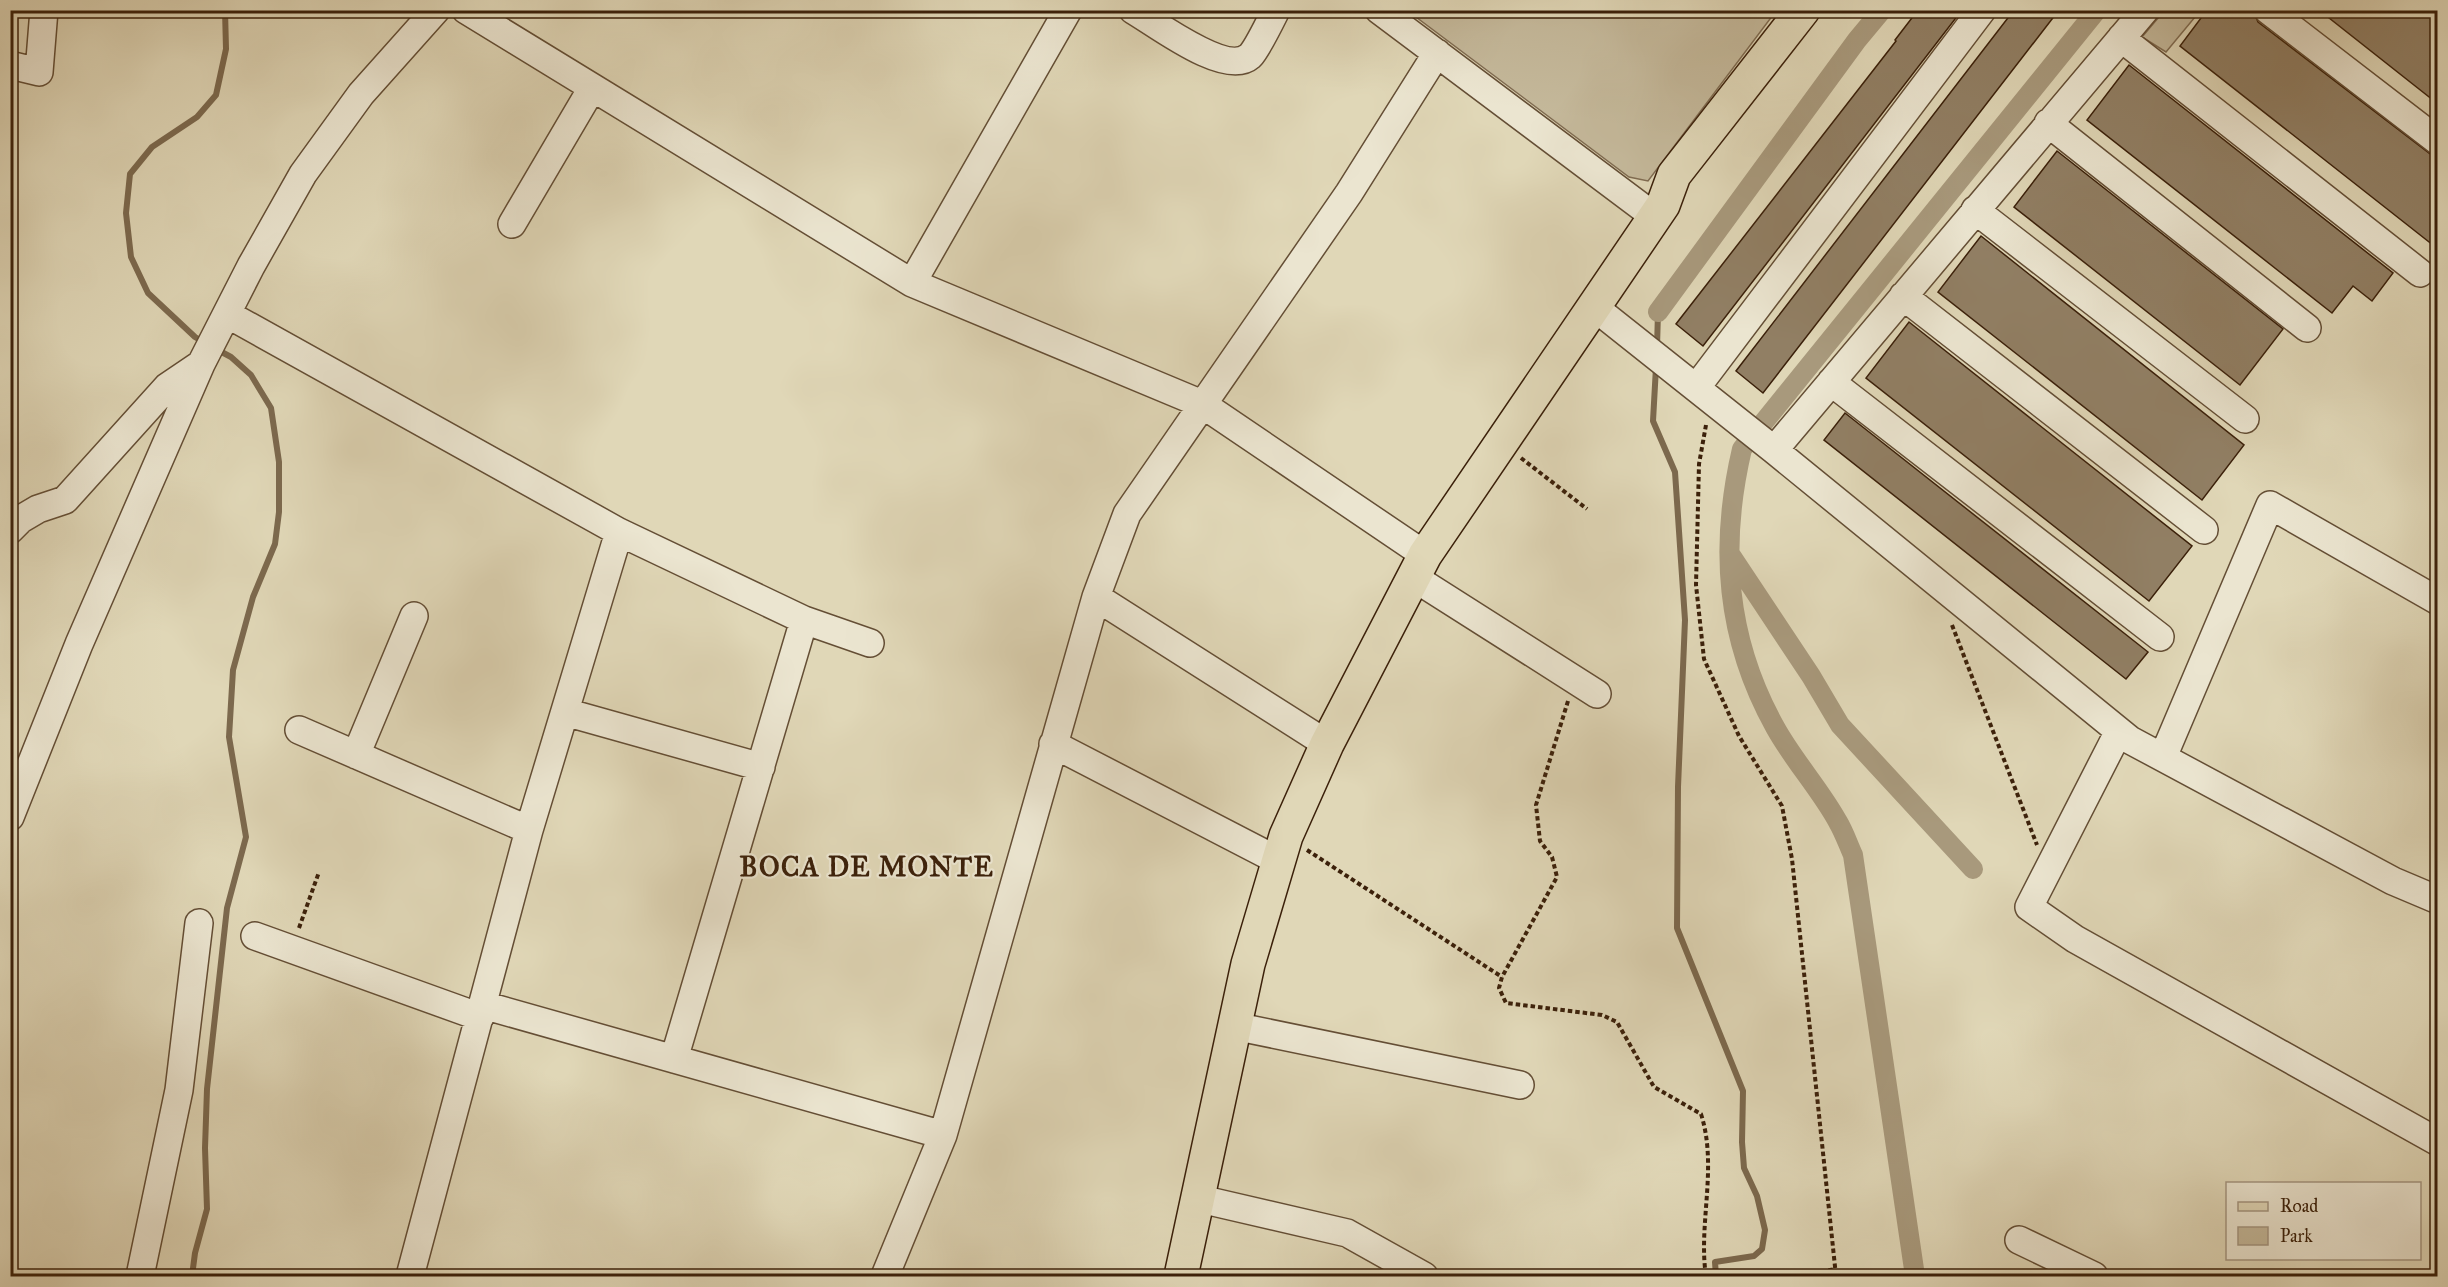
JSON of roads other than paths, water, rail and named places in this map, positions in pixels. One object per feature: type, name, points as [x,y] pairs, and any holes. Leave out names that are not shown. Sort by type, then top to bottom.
[{"type":"main road","points":[[1181,1276],[1248,964],[1281,848],[1327,744],[1419,566],[1502,443],[1606,316],[1659,211],[1674,175],[1803,10]]},
{"type":"main road","points":[[1659,211],[1691,184],[1826,10]]},
{"type":"street","points":[[10,65],[39,72],[44,10]]},
{"type":"street","points":[[13,805],[79,644],[212,343],[303,174],[361,94],[436,10]]},
{"type":"street","points":[[466,10],[912,283],[1202,404],[1586,687]]},
{"type":"street","points":[[912,283],[1068,10]]},
{"type":"street","points":[[1133,10],[1214,58],[1235,62],[1250,56],[1276,10]]},
{"type":"street","points":[[1379,10],[1659,211]]},
{"type":"street","points":[[1709,399],[1982,10]]},
{"type":"street","points":[[1773,449],[2145,10]]},
{"type":"street","points":[[2268,10],[2438,141]]},
{"type":"street","points":[[2121,38],[2420,273]]},
{"type":"street","points":[[885,1276],[943,1135],[1096,597],[1127,514],[1349,193],[1437,53]]},
{"type":"street","points":[[512,224],[592,88]]},
{"type":"street","points":[[2048,123],[2307,328]]},
{"type":"street","points":[[1975,210],[2245,418]]},
{"type":"street","points":[[1903,296],[2204,530]]},
{"type":"street","points":[[1606,316],[2130,740],[2393,881],[2438,900]]},
{"type":"street","points":[[10,530],[21,519],[38,509],[66,500],[167,387],[212,343]]},
{"type":"street","points":[[212,343],[804,620],[870,643]]},
{"type":"street","points":[[1831,382],[2160,637]]},
{"type":"street","points":[[2163,757],[2270,505],[2438,601]]},
{"type":"street","points":[[410,1276],[529,830],[619,532]]},
{"type":"street","points":[[1096,597],[1327,744]]},
{"type":"street","points":[[356,754],[414,616]]},
{"type":"street","points":[[674,1059],[804,620]]},
{"type":"street","points":[[565,712],[760,767]]},
{"type":"street","points":[[299,730],[529,830]]},
{"type":"street","points":[[2119,731],[2029,907],[2066,933],[2438,1142]]},
{"type":"street","points":[[1053,744],[1281,848]]},
{"type":"street","points":[[140,1276],[179,1090],[199,923]]},
{"type":"street","points":[[255,936],[482,1011],[674,1059],[943,1135]]},
{"type":"street","points":[[1234,1026],[1521,1085]]},
{"type":"street","points":[[1196,1198],[1347,1233],[1424,1276]]},
{"type":"street","points":[[2019,1240],[2094,1276]]},
{"type":"waterway","points":[[205,343],[195,337],[148,293],[131,257],[126,213],[130,174],[152,147],[197,117],[216,95],[226,49],[225,10]]},
{"type":"waterway","points":[[1658,312],[1857,40],[1882,10]]},
{"type":"waterway","points":[[1915,1276],[1853,855],[1831,810],[1775,727],[1746,660],[1737,626],[1729,557],[1735,485],[1742,449],[2097,10]]},
{"type":"waterway","points":[[1657,347],[1658,312]]},
{"type":"waterway","points":[[192,1276],[195,1253],[207,1209],[205,1148],[207,1089],[227,908],[246,837],[229,737],[233,670],[253,597],[275,544],[279,512],[279,462],[271,408],[251,375],[231,357],[216,349]]},
{"type":"waterway","points":[[1656,367],[1653,421],[1675,472],[1685,620],[1678,787],[1677,928],[1743,1091],[1744,1168],[1757,1196],[1765,1230],[1762,1249],[1754,1256],[1715,1262],[1716,1276]]},
{"type":"waterway","points":[[1730,554],[1811,676],[1840,725],[1973,869]]},
{"type":"district","name":"BOCA DE MONTE","points":[[867,867]]}]
